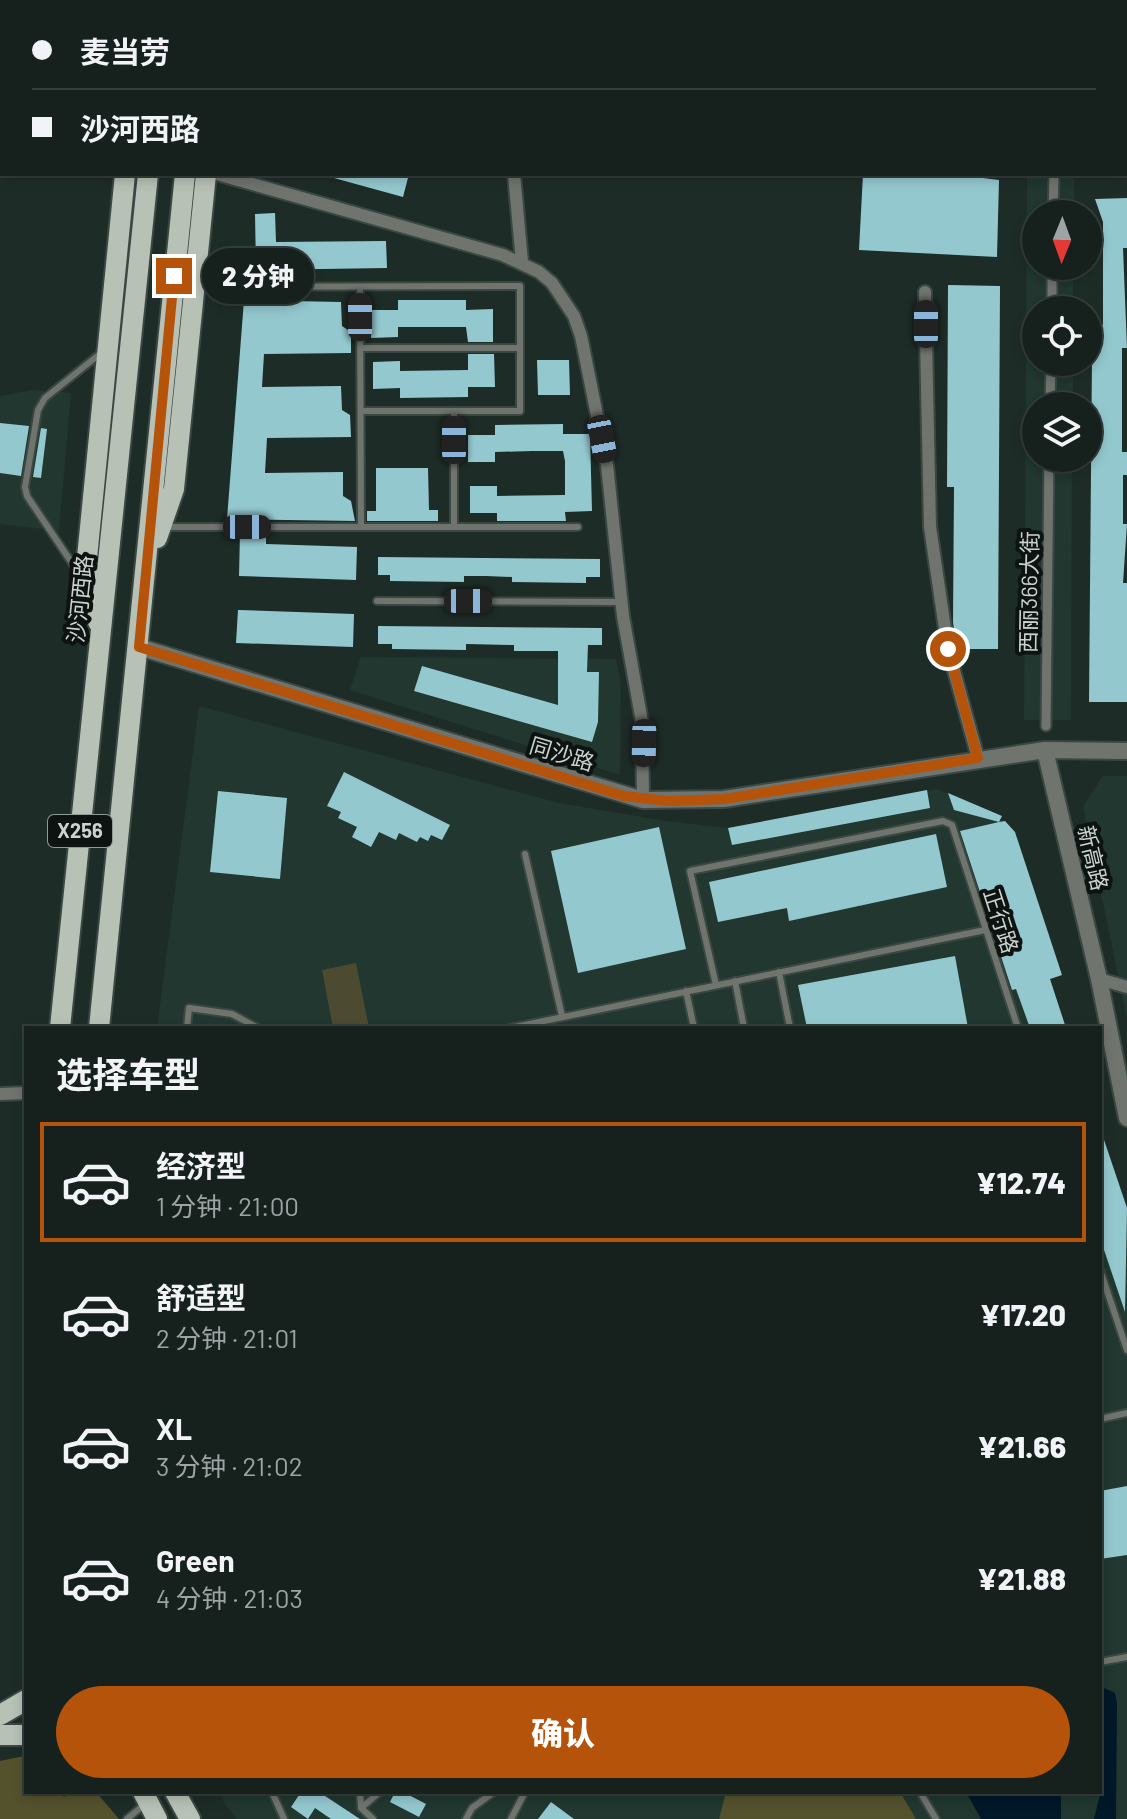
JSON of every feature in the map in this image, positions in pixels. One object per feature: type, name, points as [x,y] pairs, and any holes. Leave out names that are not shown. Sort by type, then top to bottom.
[{"type":"main road","points":[[101,634],[86,568],[125,176]]},
{"type":"main road","name":"沙河西路","points":[[60,1026],[148,176]]},
{"type":"main road","name":"X256","points":[[99,1026],[185,176]]},
{"type":"main road","points":[[147,568],[174,489],[206,176]]},
{"type":"main road","points":[[0,1715],[24,1701]]},
{"type":"main road","points":[[0,1735],[24,1735]]},
{"type":"main road","points":[[176,1794],[190,1819]]},
{"type":"street","points":[[224,176],[522,262],[539,272],[558,291],[581,336],[607,465],[621,602],[642,722],[643,800]]},
{"type":"street","points":[[514,176],[522,262]]},
{"type":"street","points":[[1053,200],[1054,176]]},
{"type":"street","points":[[925,292],[930,527],[948,649],[978,758]]},
{"type":"street","name":"西丽366大街","points":[[1046,726],[1049,472]]},
{"type":"street","name":"同沙路","points":[[139,647],[643,800],[724,799],[1045,750],[1127,751]]},
{"type":"street","name":"新高路","points":[[1045,750],[1122,1075],[1127,1118]]},
{"type":"street","points":[[1099,979],[1127,987]]},
{"type":"street","points":[[0,1094],[24,1093]]},
{"type":"lane","points":[[195,287],[520,286],[520,411],[361,411]]},
{"type":"lane","points":[[360,287],[361,527]]},
{"type":"lane","points":[[88,586],[27,496],[25,487],[38,410],[45,398],[132,328]]},
{"type":"lane","points":[[361,348],[520,348]]},
{"type":"lane","points":[[454,411],[454,527]]},
{"type":"lane","points":[[161,527],[578,527]]},
{"type":"lane","points":[[377,601],[621,602]]},
{"type":"lane","name":"正行路","points":[[716,985],[690,871],[943,821],[952,825],[1017,1026]]},
{"type":"lane","points":[[525,854],[562,1016]]},
{"type":"lane","points":[[519,1026],[985,930]]},
{"type":"lane","points":[[779,972],[790,1026]]},
{"type":"lane","points":[[735,981],[744,1026]]},
{"type":"lane","points":[[686,991],[694,1026]]},
{"type":"lane","points":[[187,1026],[189,1008],[232,1014],[254,1026]]},
{"type":"lane","points":[[1102,1276],[1127,1350]]},
{"type":"lane","points":[[1102,1419],[1127,1413]]},
{"type":"lane","points":[[1102,1662],[1127,1657]]},
{"type":"lane","points":[[273,1794],[284,1819]]},
{"type":"lane","points":[[360,1794],[361,1808],[373,1819]]},
{"type":"lane","points":[[361,1808],[378,1794]]},
{"type":"lane","points":[[466,1819],[472,1808],[491,1794]]},
{"type":"lane","points":[[511,1819],[524,1794]]},
{"type":"lane","points":[[921,1794],[936,1819]]},
{"type":"lane","points":[[127,1819],[146,1801]]},
{"type":"shaded area","points":[[1027,176],[1074,176],[1074,200],[1027,200]]},
{"type":"shaded area","points":[[1026,280],[1073,280],[1073,296],[1026,296]]},
{"type":"shaded area","points":[[1026,376],[1073,376],[1073,392],[1026,392]]},
{"type":"shaded area","points":[[32,390],[71,393],[59,531],[0,524],[0,396]]},
{"type":"shaded area","points":[[1025,472],[1072,472],[1071,720],[1024,720]]},
{"type":"shaded area","points":[[361,657],[616,659],[621,685],[620,775],[350,690]]},
{"type":"shaded area","points":[[199,706],[559,803],[728,828],[937,789],[987,810],[1015,832],[1062,975],[1050,980],[1065,1026],[157,1026]]},
{"type":"shaded area","points":[[1103,776],[1127,776],[1127,1019],[1083,806]]},
{"type":"shaded area","points":[[356,963],[369,1026],[333,1026],[322,970]]},
{"type":"shaded area","points":[[1102,1132],[1127,1206],[1127,1819],[237,1819],[224,1803],[222,1794],[1102,1794]]},
{"type":"shaded area","points":[[24,1756],[24,1794],[61,1794],[64,1797],[71,1794],[98,1794],[119,1819],[0,1819],[0,1761]]},
{"type":"shaded area","points":[[725,1794],[901,1794],[916,1819],[719,1819]]},
{"type":"water","points":[[1102,1687],[1115,1693],[1117,1703],[1116,1819],[1094,1819],[1104,1778]]},
{"type":"water","points":[[967,1794],[1061,1794],[1061,1819],[981,1819]]},
{"type":"building","points":[[334,176],[408,176],[403,197]]},
{"type":"building","points":[[863,176],[966,176],[999,180],[997,257],[859,250]]},
{"type":"building","points":[[1127,198],[1127,248],[1123,248],[1127,348],[1122,348],[1122,452],[1127,452],[1127,475],[1123,475],[1123,524],[1127,524],[1123,583],[1127,583],[1127,702],[1089,702],[1091,472],[1102,472],[1102,392],[1092,392],[1092,376],[1102,376],[1103,324],[1102,200],[1095,199]]},
{"type":"building","points":[[275,213],[276,242],[386,241],[387,268],[256,270],[255,214]]},
{"type":"building","points":[[948,285],[1000,286],[998,649],[957,649],[953,622],[954,487],[947,487]]},
{"type":"building","points":[[244,300],[341,302],[342,326],[351,332],[351,353],[264,354],[262,387],[341,386],[342,410],[350,415],[351,437],[267,438],[265,473],[343,472],[343,496],[351,501],[355,521],[227,519]]},
{"type":"building","points":[[398,300],[466,300],[466,310],[493,309],[493,342],[468,342],[466,327],[398,327],[398,337],[371,338],[371,310],[398,310]]},
{"type":"building","points":[[468,354],[494,354],[495,387],[468,387],[468,397],[400,398],[400,388],[373,389],[373,362],[400,361],[400,371],[468,370]]},
{"type":"building","points":[[537,360],[569,360],[570,395],[538,395]]},
{"type":"building","points":[[0,423],[29,426],[21,476],[0,473]]},
{"type":"building","points":[[563,424],[563,434],[590,434],[592,511],[565,512],[566,521],[497,521],[497,513],[470,513],[470,486],[497,486],[497,496],[565,495],[565,461],[563,451],[532,451],[495,452],[495,462],[468,462],[468,435],[495,435],[495,425]]},
{"type":"building","points":[[41,428],[47,429],[41,478],[33,477]]},
{"type":"building","points":[[376,468],[428,468],[429,510],[438,510],[438,521],[367,521],[367,511],[376,511]]},
{"type":"building","points":[[240,533],[266,533],[266,544],[357,547],[356,580],[239,576]]},
{"type":"building","points":[[378,557],[600,559],[600,577],[586,577],[586,583],[512,582],[512,577],[486,576],[464,576],[464,582],[390,581],[390,575],[378,575]]},
{"type":"building","points":[[238,610],[354,614],[353,647],[236,643]]},
{"type":"building","points":[[378,626],[602,628],[602,645],[588,645],[587,672],[599,672],[598,722],[592,742],[414,691],[422,666],[558,705],[558,651],[514,651],[514,645],[466,644],[466,650],[392,649],[392,644],[378,644]]},
{"type":"building","points":[[344,772],[450,825],[442,840],[431,835],[428,841],[420,837],[417,842],[399,833],[396,840],[379,832],[371,847],[352,837],[357,827],[338,818],[341,812],[327,806]]},
{"type":"building","points":[[927,790],[930,808],[732,845],[728,828]]},
{"type":"building","points":[[218,791],[287,798],[280,879],[210,872]]},
{"type":"building","points":[[948,793],[1002,816],[999,822],[954,810]]},
{"type":"building","points":[[1005,821],[1015,832],[1062,975],[1050,979],[1065,1026],[1029,1026],[1016,989],[1012,990],[960,831]]},
{"type":"building","points":[[659,827],[686,949],[578,973],[551,851]]},
{"type":"building","points":[[936,834],[947,887],[789,921],[787,908],[718,922],[709,882]]},
{"type":"building","points":[[955,956],[968,1026],[807,1026],[798,985]]},
{"type":"building","points":[[1102,1134],[1127,1208],[1125,1312],[1102,1244]]},
{"type":"building","points":[[1127,1486],[1127,1555],[1102,1559],[1102,1491]]},
{"type":"building","points":[[300,1794],[322,1794],[360,1819],[331,1819],[315,1808],[308,1819],[291,1807]]},
{"type":"building","points":[[394,1794],[407,1794],[426,1804],[419,1817],[390,1802]]},
{"type":"building","points":[[551,1802],[574,1819],[538,1819]]},
{"type":"route","points":[[174,276],[139,647],[624,796],[695,802],[978,758],[948,649]]}]
